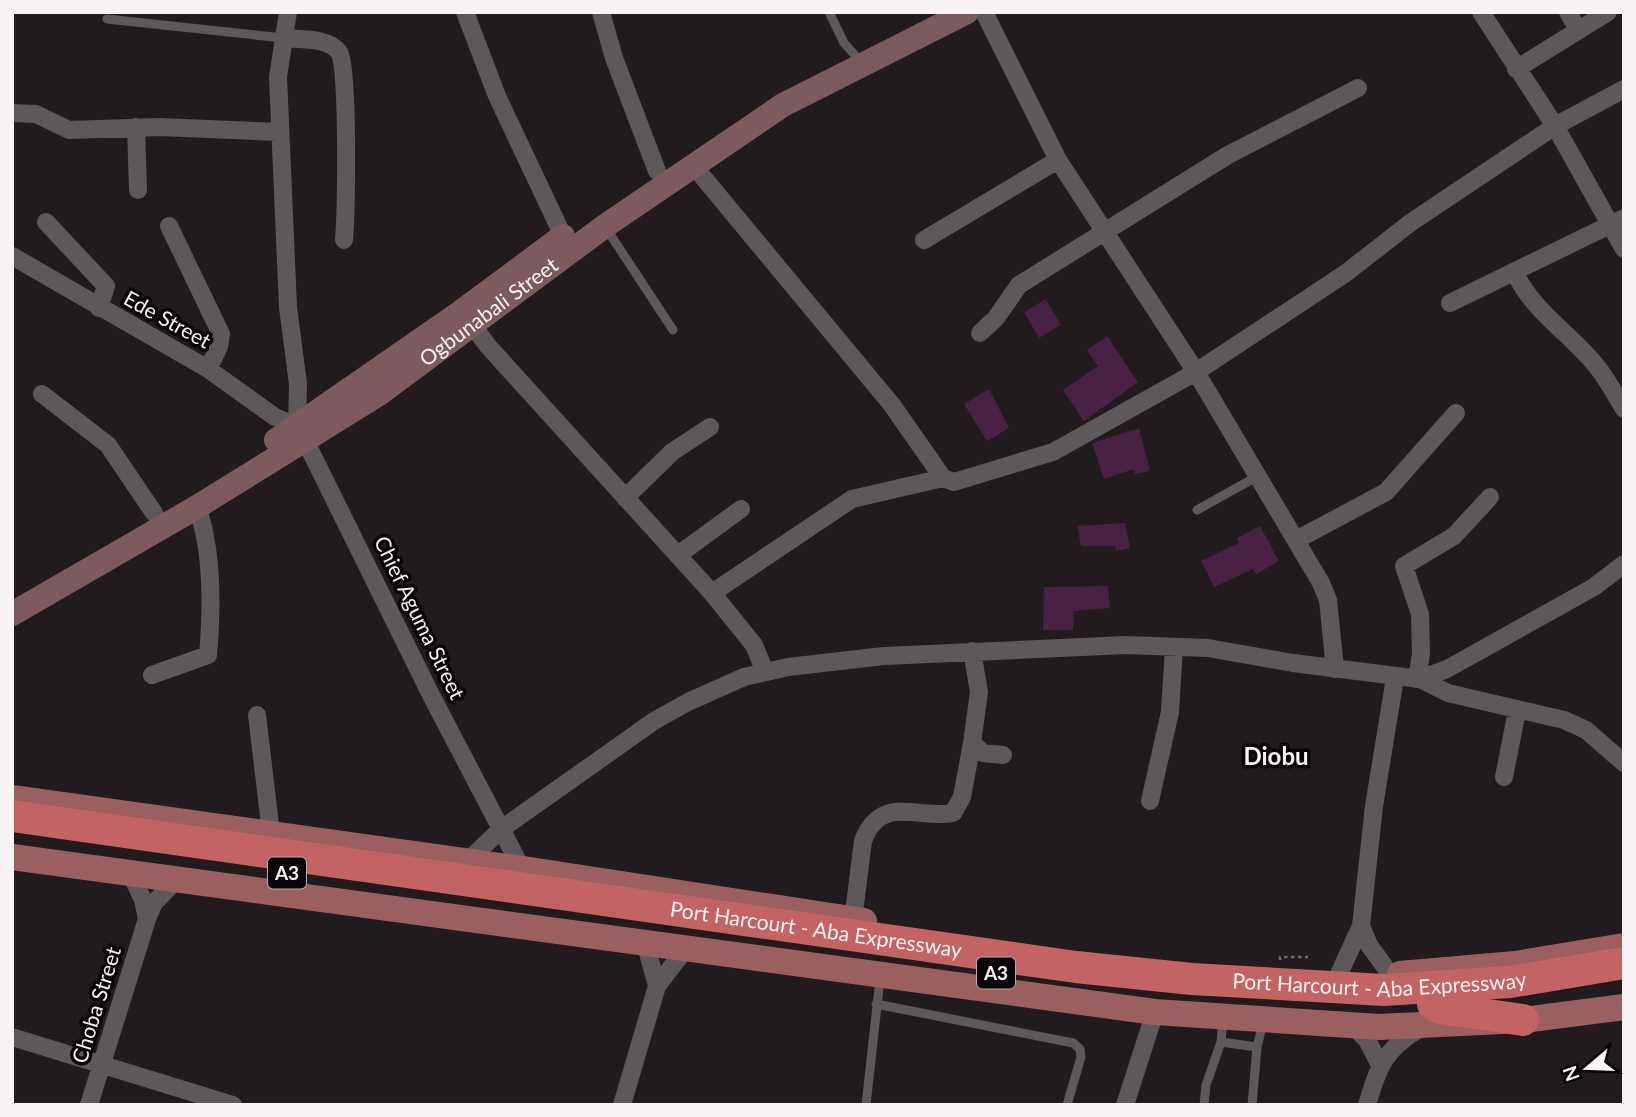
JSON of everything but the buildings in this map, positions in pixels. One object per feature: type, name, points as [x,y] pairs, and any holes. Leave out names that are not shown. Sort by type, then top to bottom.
[{"type":"highway","name":"Port Harcourt - Aba Expressway","points":[[16,801],[562,903],[1188,998],[1332,1006],[1429,1015],[1515,1000],[1616,969]]},
{"type":"highway","name":"Port Harcourt - Aba Expressway","points":[[15,849],[562,903],[1087,968],[1227,982],[1510,982],[1616,969]]},
{"type":"highway","points":[[1387,982],[1483,975],[1515,964]]},
{"type":"highway","points":[[1429,1015],[1440,1008],[1523,1020]]},
{"type":"main road","points":[[16,801],[271,833],[853,920],[1153,961],[1339,974],[1387,982]]},
{"type":"main road","points":[[15,849],[32,847],[39,831],[36,813],[16,801]]},
{"type":"main road","points":[[15,849],[130,872],[1155,1012],[1222,1030],[1263,1019],[1353,1026],[1429,1015]]},
{"type":"main road","points":[[1515,964],[1616,969]]},
{"type":"main road","points":[[1523,1020],[1624,1007]]},
{"type":"street","points":[[288,12],[278,77],[279,132],[288,307],[302,433]]},
{"type":"street","points":[[601,12],[614,58],[657,171]]},
{"type":"street","name":"Ogbunabali Street","points":[[12,614],[197,507],[302,433],[563,236],[712,133],[931,12]]},
{"type":"street","name":"Ogbunabali Street","points":[[12,596],[251,458],[379,394],[605,226],[783,104],[967,12]]},
{"type":"street","points":[[984,12],[1058,160],[1196,372],[1298,539],[1328,600],[1335,669]]},
{"type":"street","points":[[1481,12],[1618,221],[1624,248]]},
{"type":"street","points":[[1568,12],[1578,30]]},
{"type":"street","points":[[1516,69],[1608,12]]},
{"type":"street","points":[[467,13],[497,96],[563,236]]},
{"type":"street","points":[[283,38],[325,42],[339,51],[344,61],[344,240]]},
{"type":"street","points":[[980,333],[996,318],[1019,285],[1228,155],[1358,88]]},
{"type":"street","points":[[712,593],[852,499],[866,493],[943,478],[954,482],[969,480],[1053,452],[1196,372],[1346,273],[1410,223],[1555,126],[1624,89]]},
{"type":"street","points":[[12,113],[36,114],[69,130],[136,128],[279,132]]},
{"type":"street","points":[[136,128],[138,190]]},
{"type":"street","points":[[924,240],[1058,160]]},
{"type":"street","points":[[694,165],[892,405],[943,478]]},
{"type":"street","points":[[1450,303],[1618,221]]},
{"type":"street","points":[[46,222],[106,286],[99,307]]},
{"type":"street","points":[[169,226],[221,334],[219,347],[208,369]]},
{"type":"street","name":"Ede Street","points":[[12,256],[208,369],[302,433]]},
{"type":"street","points":[[1515,273],[1523,289],[1540,311],[1594,363],[1624,410]]},
{"type":"street","points":[[473,326],[488,346],[712,593],[754,645],[765,672]]},
{"type":"street","points":[[42,394],[108,445],[154,513]]},
{"type":"street","points":[[1298,539],[1386,492],[1456,413]]},
{"type":"street","points":[[625,498],[660,467],[672,452],[710,427]]},
{"type":"street","name":"Chief Aguma Street","points":[[302,433],[522,869]]},
{"type":"street","points":[[1418,679],[1421,653],[1420,614],[1404,566],[1454,537],[1490,497]]},
{"type":"street","points":[[152,675],[208,655],[208,564],[204,526],[197,507]]},
{"type":"street","points":[[678,555],[741,509]]},
{"type":"street","points":[[1418,679],[1447,668],[1594,587],[1624,564]]},
{"type":"street","points":[[468,861],[500,830],[654,721],[744,677],[884,656],[1126,645],[1208,648],[1395,678],[1418,679],[1448,693],[1564,720],[1586,730],[1624,763]]},
{"type":"street","points":[[1150,801],[1170,712],[1174,647]]},
{"type":"street","points":[[853,920],[863,841],[867,829],[888,814],[905,810],[953,813],[962,797],[979,692],[972,651]]},
{"type":"street","points":[[1339,974],[1361,926],[1374,806],[1395,678]]},
{"type":"street","points":[[1504,777],[1517,711]]},
{"type":"street","points":[[257,715],[271,833]]},
{"type":"street","points":[[972,743],[983,753],[1003,755]]},
{"type":"street","points":[[130,872],[144,900],[147,919]]},
{"type":"street","name":"Choba Street","points":[[89,1105],[147,919],[154,903],[178,878]]},
{"type":"street","points":[[1361,926],[1387,982]]},
{"type":"street","points":[[645,942],[657,986]]},
{"type":"street","points":[[622,1105],[657,986],[687,948]]},
{"type":"street","points":[[1125,1105],[1155,1012]]},
{"type":"street","points":[[1367,1105],[1380,1065],[1390,1050],[1429,1015]]},
{"type":"street","points":[[1353,1026],[1367,1041],[1380,1065]]},
{"type":"street","points":[[12,1037],[233,1105]]},
{"type":"lane","points":[[829,12],[844,43],[855,55]]},
{"type":"lane","points":[[107,19],[283,38]]},
{"type":"lane","points":[[605,226],[673,330]]},
{"type":"lane","points":[[1196,510],[1258,476]]},
{"type":"lane","points":[[866,1105],[881,974]]},
{"type":"lane","points":[[876,1004],[1073,1043],[1080,1049],[1081,1056],[1067,1105]]},
{"type":"lane","points":[[1252,1105],[1257,1047],[1263,1019]]},
{"type":"lane","points":[[1204,1105],[1206,1085],[1222,1030],[1257,1047]]},
{"type":"path","points":[[1280,957],[1308,957]]},
{"type":"district","name":"Diobu","points":[[1276,757]]}]
